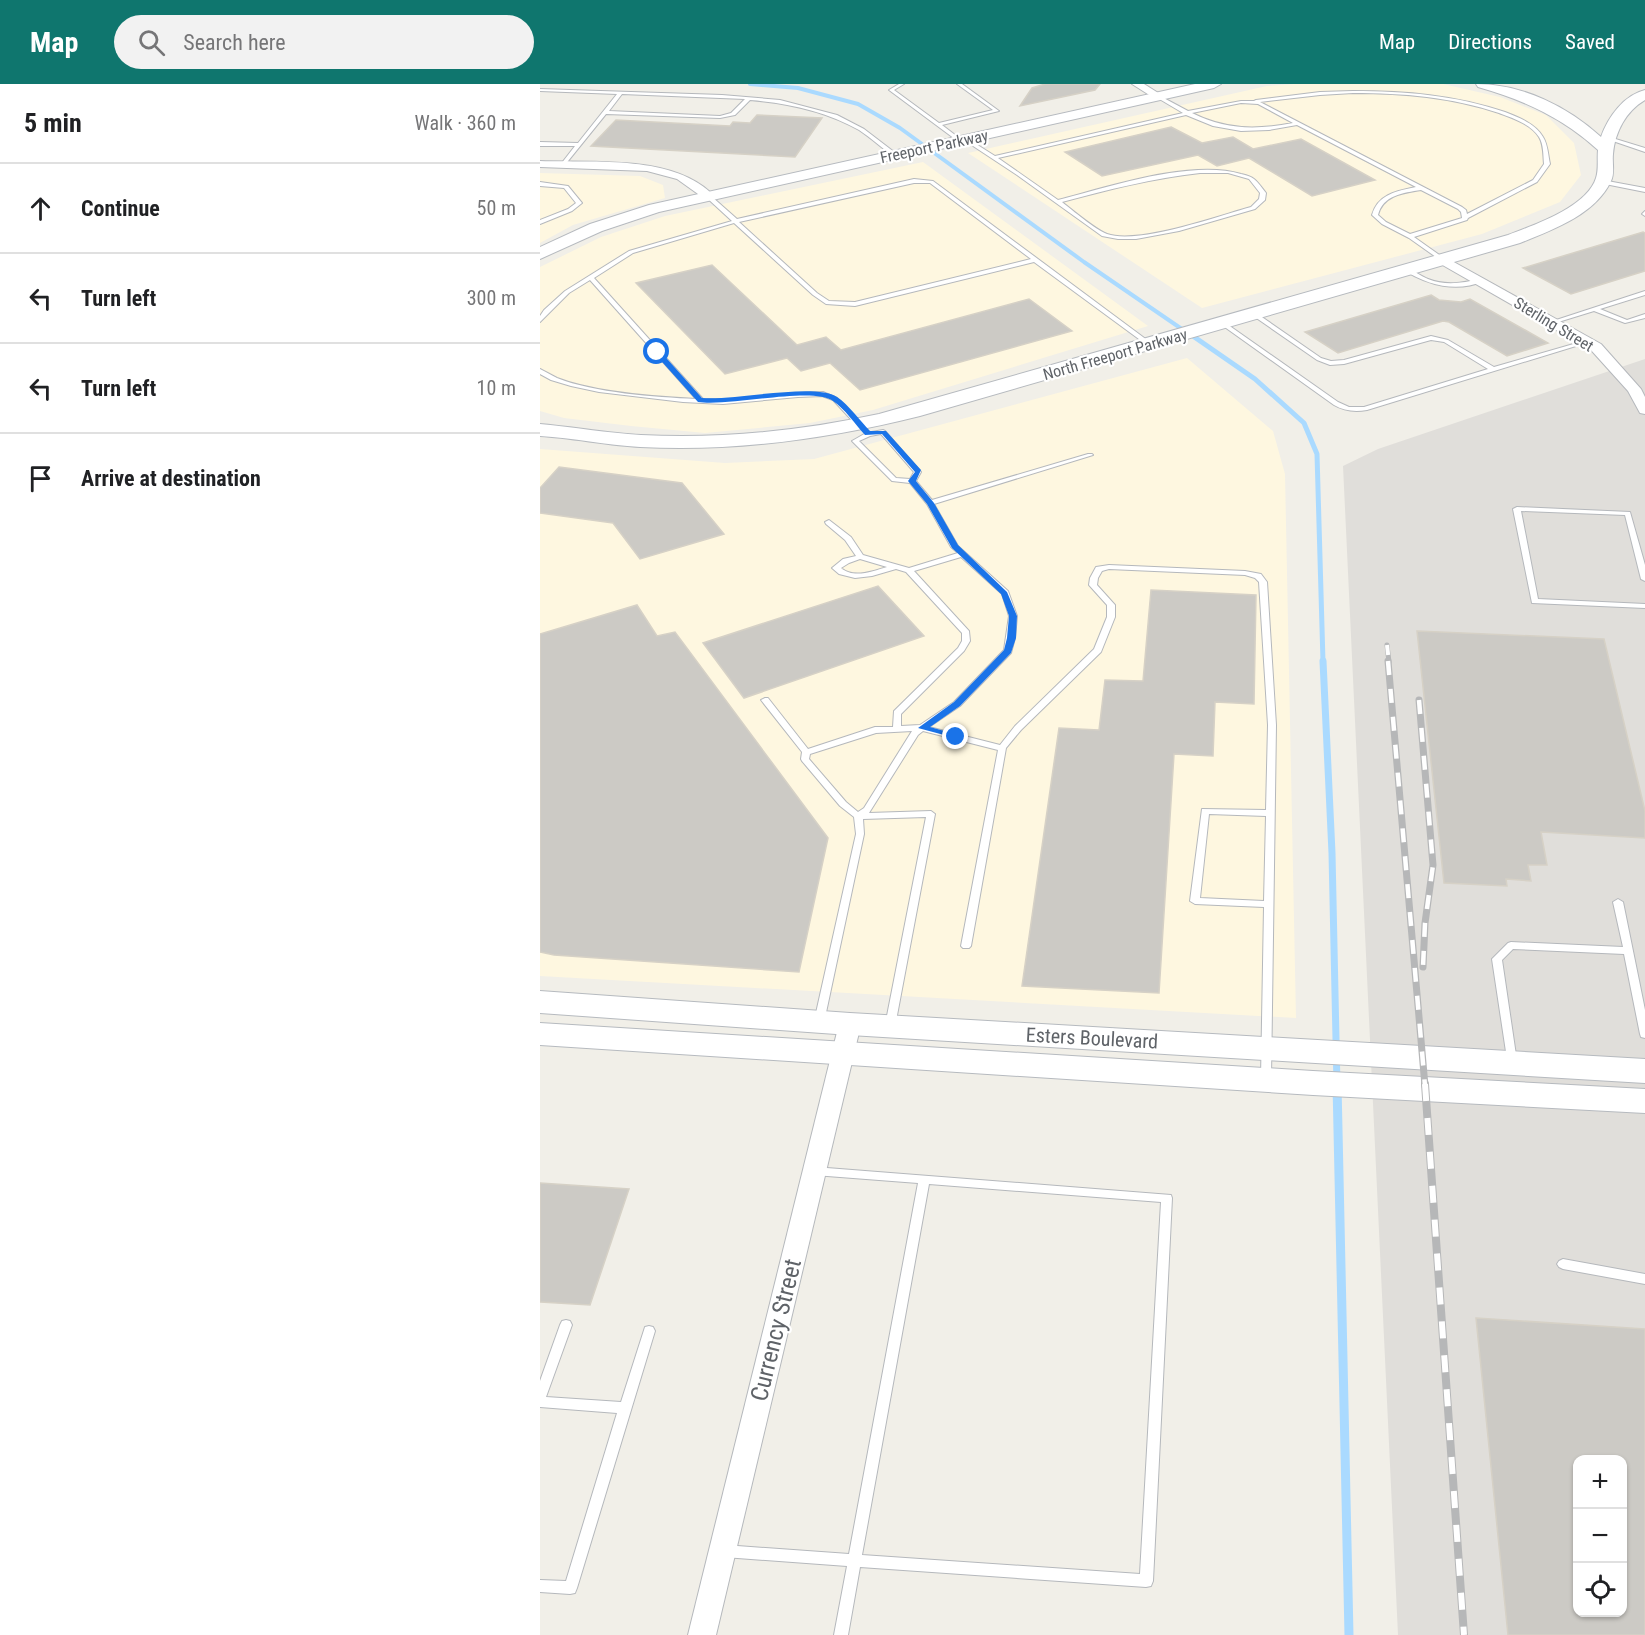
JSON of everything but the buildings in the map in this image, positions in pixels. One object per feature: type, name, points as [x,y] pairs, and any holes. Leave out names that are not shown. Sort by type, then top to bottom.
[{"type":"main road","name":"Freeport Parkway","points":[[540,254],[562,241],[599,225],[656,208],[1214,84]]},
{"type":"main road","points":[[1483,84],[1548,105],[1607,143]]},
{"type":"main road","points":[[1602,182],[1607,143],[1623,110],[1636,98],[1645,94]]},
{"type":"main road","name":"North Freeport Parkway","points":[[571,432],[639,440],[701,442],[753,440],[864,430],[1154,342],[1443,260],[1547,226],[1583,204],[1602,182]]},
{"type":"main road","points":[[540,423],[571,432]]},
{"type":"main road","points":[[540,430],[571,432]]},
{"type":"main road","name":"Esters Boulevard","points":[[540,1002],[819,1023],[1645,1071]]},
{"type":"main road","name":"Esters Boulevard","points":[[540,1034],[1313,1083],[1645,1101]]},
{"type":"street","points":[[1137,84],[1158,96]]},
{"type":"street","points":[[540,164],[635,167],[667,172],[687,181],[709,197]]},
{"type":"street","name":"Sterling Street","points":[[1443,260],[1596,347],[1627,380],[1644,408]]},
{"type":"street","name":"Currency Street","points":[[702,1635],[850,1024]]},
{"type":"lane","points":[[902,84],[891,90],[964,140],[996,157],[1056,202],[1104,235],[1131,239],[1253,208],[1262,200],[1263,193],[1256,182],[1246,176],[1215,170],[1197,170],[1172,173],[1056,202]]},
{"type":"lane","points":[[939,124],[997,111],[959,84]]},
{"type":"lane","points":[[540,90],[780,101],[835,116],[902,153]]},
{"type":"lane","points":[[996,157],[1240,102],[1345,91],[1424,92],[1468,99],[1499,110],[1526,124],[1543,139],[1548,164],[1535,181],[1457,222],[1414,234],[1411,237]]},
{"type":"lane","points":[[564,164],[620,93]]},
{"type":"lane","points":[[1158,96],[1211,125],[1244,131],[1298,123]]},
{"type":"lane","points":[[605,112],[720,117],[733,114],[749,99]]},
{"type":"lane","points":[[1254,102],[1460,208],[1465,217]]},
{"type":"lane","points":[[1607,143],[1645,150]]},
{"type":"lane","points":[[540,144],[579,145]]},
{"type":"lane","points":[[540,320],[546,311],[567,292],[631,252],[736,221],[921,180],[930,182],[1035,260],[1154,342]]},
{"type":"lane","points":[[1602,182],[1645,190]]},
{"type":"lane","points":[[540,184],[567,187],[579,203],[570,210],[540,222]]},
{"type":"lane","points":[[1422,188],[1382,200],[1376,208],[1375,215],[1443,260]]},
{"type":"lane","points":[[709,197],[821,299],[841,305],[855,304],[1035,260]]},
{"type":"lane","points":[[1407,270],[1428,283],[1460,286],[1480,281]]},
{"type":"lane","points":[[590,277],[700,400]]},
{"type":"lane","points":[[1553,322],[1645,293]]},
{"type":"lane","points":[[1593,309],[1627,322],[1645,316]]},
{"type":"lane","points":[[1254,314],[1319,359],[1330,363],[1344,362],[1431,338],[1446,341],[1493,369]]},
{"type":"lane","points":[[1222,323],[1327,396],[1339,407],[1351,410],[1365,410],[1586,342]]},
{"type":"lane","points":[[540,371],[544,375],[575,385],[651,397],[721,402],[823,394],[835,399],[864,430],[883,432],[918,472],[912,481]]},
{"type":"lane","points":[[858,816],[867,810],[915,733],[957,704],[1008,651],[1013,616],[1005,594],[955,547],[930,503],[912,481],[894,480],[855,441],[864,430]]},
{"type":"lane","points":[[930,503],[1090,455]]},
{"type":"lane","points":[[1645,576],[1628,513],[1517,509],[1535,601],[1645,606]]},
{"type":"lane","points":[[829,522],[848,539],[860,557]]},
{"type":"lane","points":[[896,567],[850,576],[839,572],[836,568],[846,561],[860,557],[909,570],[963,554]]},
{"type":"lane","points":[[966,946],[1002,748],[1018,728],[1098,650],[1111,617],[1111,605],[1093,585],[1099,569],[1109,567],[1245,573],[1258,576],[1263,582],[1272,724],[1266,1080]]},
{"type":"lane","points":[[897,728],[897,712],[966,642],[966,633],[909,570]]},
{"type":"lane","points":[[765,700],[806,752],[805,759],[843,804],[858,816],[931,814],[890,1026]]},
{"type":"lane","points":[[806,752],[875,730],[897,728],[922,728],[1002,748]]},
{"type":"lane","points":[[1269,904],[1195,901],[1205,811],[1270,813]]},
{"type":"lane","points":[[819,1023],[860,834],[858,816]]},
{"type":"lane","points":[[1618,902],[1645,1034]]},
{"type":"lane","points":[[1512,1064],[1497,959],[1511,945],[1628,951]]},
{"type":"lane","points":[[723,1551],[1146,1581],[1167,1198],[814,1171]]},
{"type":"lane","points":[[841,1635],[924,1179]]},
{"type":"lane","points":[[1563,1264],[1645,1279]]},
{"type":"lane","points":[[540,1396],[566,1325]]},
{"type":"lane","points":[[540,1586],[570,1588],[649,1331]]},
{"type":"lane","points":[[540,1402],[625,1408]]},
{"type":"shaded area","points":[[1443,84],[1500,97],[1546,115],[1574,143],[1581,175],[1560,202],[1482,234],[1202,308],[968,153],[1267,86]]},
{"type":"shaded area","points":[[923,162],[1148,326],[873,410],[810,423],[705,433],[564,418],[540,411],[540,267],[601,237],[665,216]]},
{"type":"shaded area","points":[[540,173],[640,176],[663,185],[665,198],[573,225],[540,243]]},
{"type":"shaded area","points":[[1187,358],[1273,431],[1285,474],[1296,1018],[540,976],[540,449],[725,463],[814,459]]},
{"type":"shaded area","points":[[1645,359],[1645,1635],[1398,1635],[1343,466],[1378,449]]},
{"type":"waterway","points":[[750,84],[798,88],[858,104],[900,128],[1084,262],[1192,336]]},
{"type":"waterway","points":[[1190,334],[1255,379],[1304,423],[1317,454],[1323,662]]},
{"type":"waterway","points":[[1323,661],[1332,853],[1337,1086]]},
{"type":"waterway","points":[[1337,1084],[1349,1635]]},
{"type":"railway","points":[[1387,645],[1389,662]]},
{"type":"railway","points":[[1388,661],[1425,1086]]},
{"type":"railway","points":[[1419,700],[1433,865],[1425,923],[1423,967]]},
{"type":"railway","points":[[1425,1084],[1464,1635]]},
{"type":"route","points":[[657,352],[700,400],[721,402],[777,398],[807,393],[823,394],[835,399],[868,434],[883,432],[918,472],[912,481],[930,503],[955,547],[1005,594],[1013,616],[1008,651],[957,704],[922,728],[956,737]]}]
